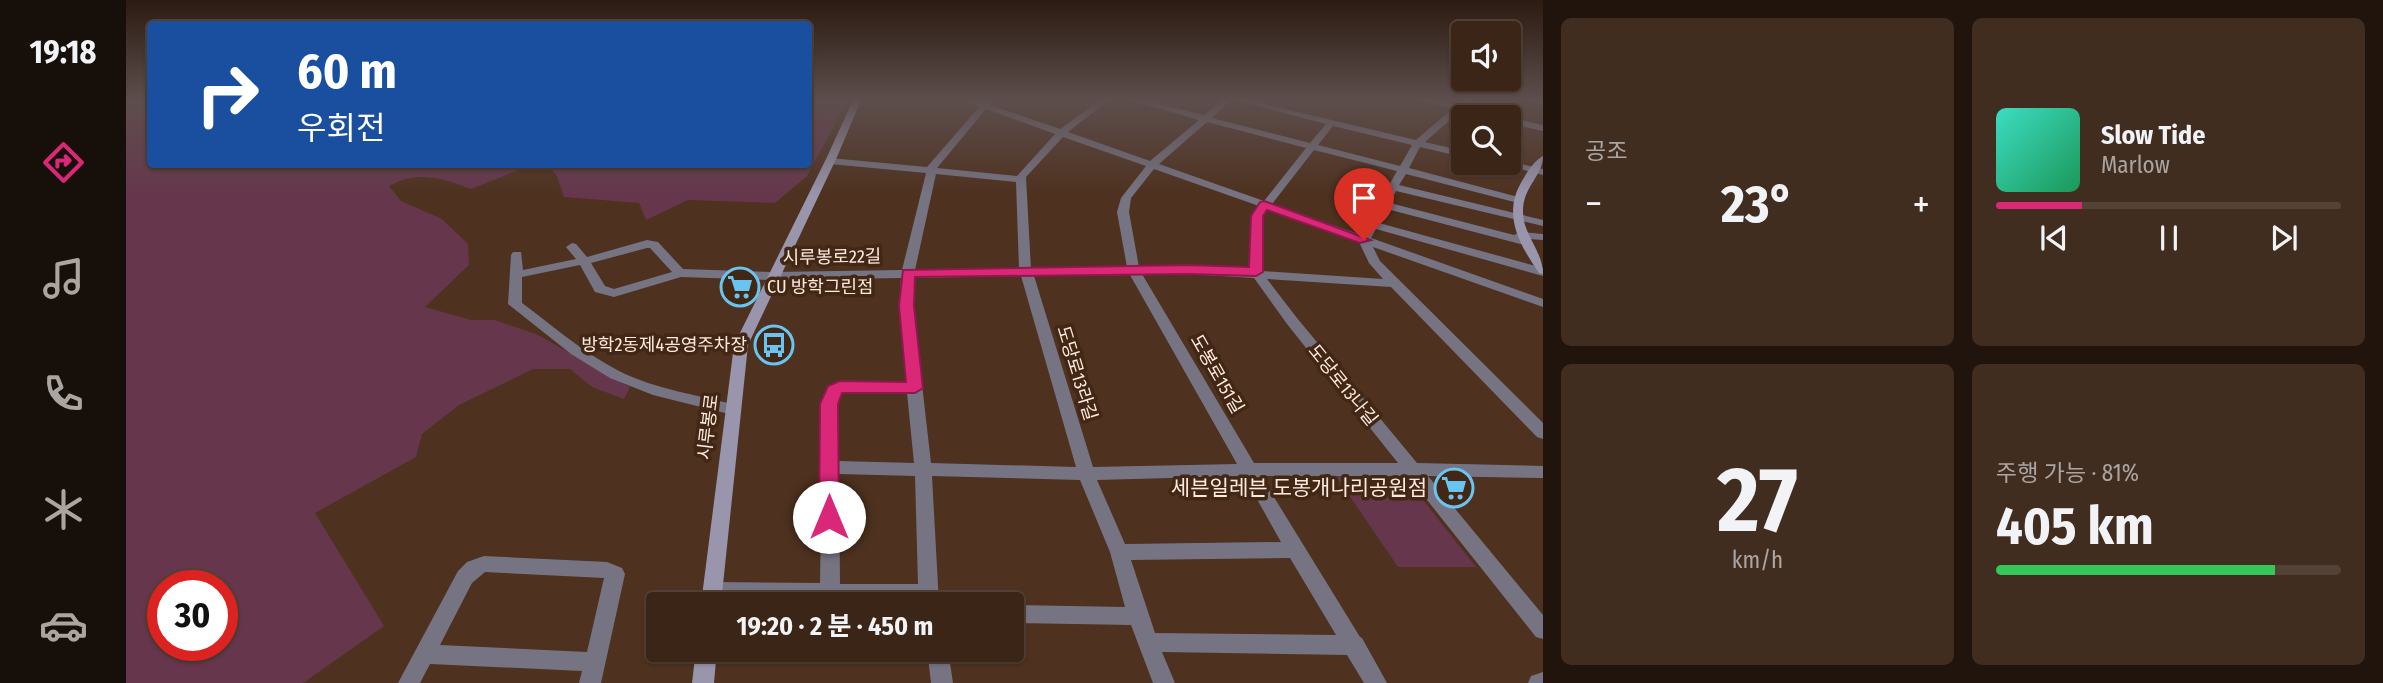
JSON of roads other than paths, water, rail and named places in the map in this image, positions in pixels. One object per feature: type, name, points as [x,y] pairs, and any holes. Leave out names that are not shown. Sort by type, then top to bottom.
[{"type":"street","name":"시루봉로","points":[[713,592],[741,345],[843,132]]},
{"type":"street","points":[[928,592],[922,471],[906,306],[908,273],[932,169],[962,132]]},
{"type":"street","points":[[830,161],[1021,178],[1062,132],[1543,303]]},
{"type":"street","name":"도봉로151길","points":[[1191,132],[1153,164],[1126,198],[1123,212],[1134,271],[1295,550],[1376,683]]},
{"type":"street","points":[[1260,132],[1518,200]]},
{"type":"street","points":[[1256,272],[1257,216],[1323,132]]},
{"type":"street","points":[[1364,132],[1451,151]]},
{"type":"street","points":[[1364,240],[1417,144],[1431,132]]},
{"type":"street","points":[[1543,159],[1518,200],[1516,217],[1522,238],[1543,271]]},
{"type":"street","name":"도당로13라길","points":[[1021,178],[1026,271],[1086,474],[1119,552],[1138,616],[1164,683]]},
{"type":"street","points":[[1393,187],[1543,223]]},
{"type":"street","points":[[1384,205],[1522,238],[1543,237]]},
{"type":"street","points":[[1373,225],[1543,271]]},
{"type":"street","points":[[1364,240],[1375,264],[1543,433]]},
{"type":"street","points":[[516,275],[647,244],[654,245],[680,273]]},
{"type":"street","points":[[572,247],[584,261],[600,289],[608,292],[680,273],[773,276]]},
{"type":"street","points":[[517,255],[514,303],[578,352],[615,374],[643,386],[733,410]]},
{"type":"street","name":"시루봉로22길","points":[[773,276],[1026,271],[1256,272],[1394,283]]},
{"type":"street","name":"도당로13나길","points":[[1256,272],[1543,630]]},
{"type":"street","points":[[830,592],[829,404],[834,390],[840,386],[915,388]]},
{"type":"street","points":[[829,467],[1086,474],[1317,468],[1543,472]]},
{"type":"street","points":[[1119,552],[1295,550]]},
{"type":"street","points":[[409,683],[424,654],[465,577],[474,568],[484,564],[607,570],[615,574],[593,673],[424,654]]},
{"type":"street","points":[[1024,614],[1138,616]]},
{"type":"street","points":[[1148,642],[1355,645]]},
{"type":"street","points":[[703,683],[705,662]]},
{"type":"street","points":[[939,662],[942,683]]},
{"type":"place","name":"CU 방학그린점","points":[[740,287]]},
{"type":"place","name":"방학2동제4공영주차장","points":[[774,345]]},
{"type":"place","name":"세븐일레븐 도봉개나리공원점","points":[[1454,488]]}]
